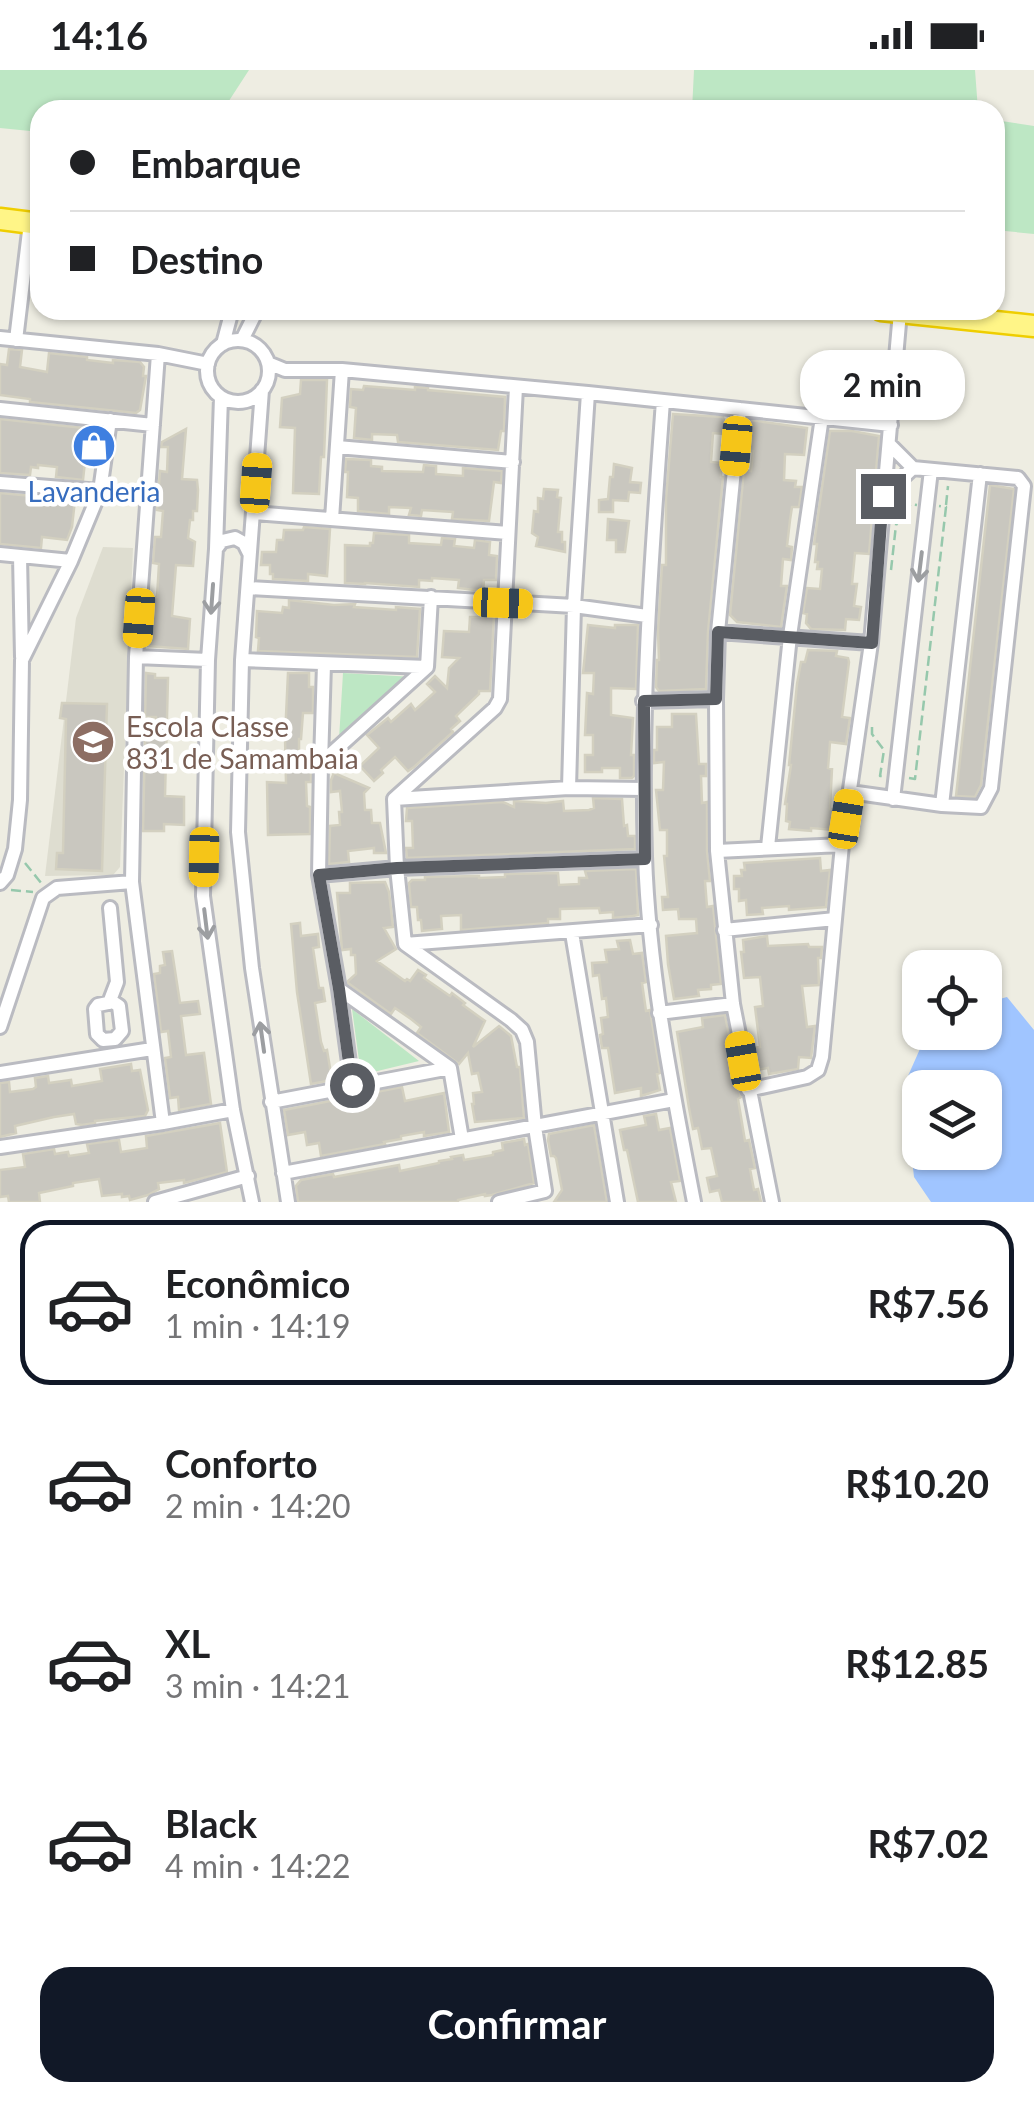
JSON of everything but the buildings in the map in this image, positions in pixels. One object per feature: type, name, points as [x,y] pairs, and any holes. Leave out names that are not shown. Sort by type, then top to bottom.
[{"type":"highway","points":[[0,219],[30,222]]},
{"type":"highway","points":[[976,320],[1034,326]]},
{"type":"street","points":[[16,340],[30,254]]},
{"type":"street","points":[[223,344],[229,320]]},
{"type":"street","points":[[242,340],[252,320]]},
{"type":"street","points":[[748,1090],[808,1076],[818,1070],[822,1057],[842,845],[872,643],[891,425],[890,320]]},
{"type":"street","points":[[0,338],[158,354],[208,364]]},
{"type":"street","points":[[285,370],[255,396],[238,402],[221,397],[212,388],[208,364],[213,352],[223,344],[242,340],[258,348],[268,362],[285,370],[342,370],[891,425]]},
{"type":"street","points":[[158,354],[136,657],[132,882],[163,1122]]},
{"type":"street","points":[[268,362],[242,660],[238,832],[252,968],[288,1202]]},
{"type":"street","points":[[332,519],[342,370]]},
{"type":"street","points":[[394,799],[495,708],[500,699],[516,387]]},
{"type":"street","points":[[569,788],[574,606],[588,393]]},
{"type":"street","points":[[221,397],[208,660],[203,896],[234,1110],[252,1202]]},
{"type":"street","points":[[663,401],[647,616],[645,859],[659,1013],[694,1202]]},
{"type":"street","points":[[740,409],[718,632],[717,851],[733,1004],[772,1202]]},
{"type":"street","points":[[0,410],[153,425]]},
{"type":"street","points":[[768,847],[790,636],[822,418]]},
{"type":"street","points":[[22,660],[71,561],[100,491],[110,420]]},
{"type":"street","points":[[850,792],[981,807],[991,788],[1024,486],[1018,478],[912,468],[888,444]]},
{"type":"street","points":[[337,447],[513,462]]},
{"type":"street","points":[[883,496],[912,468]]},
{"type":"street","points":[[893,799],[932,470]]},
{"type":"street","points":[[942,805],[980,474]]},
{"type":"street","points":[[0,483],[100,491]]},
{"type":"street","points":[[254,514],[508,533]]},
{"type":"street","points":[[216,549],[222,541],[235,538],[244,543],[249,553]]},
{"type":"street","points":[[0,554],[71,561]]},
{"type":"street","points":[[0,886],[15,849],[20,800],[20,556]]},
{"type":"street","points":[[248,588],[574,606],[647,616]]},
{"type":"street","points":[[321,763],[427,667],[431,597]]},
{"type":"street","points":[[718,632],[872,643]]},
{"type":"street","points":[[136,657],[208,660]]},
{"type":"street","points":[[242,660],[427,667]]},
{"type":"street","points":[[324,664],[319,875],[352,1085]]},
{"type":"street","points":[[644,701],[716,699]]},
{"type":"street","points":[[394,799],[569,788],[644,788]]},
{"type":"street","points":[[394,799],[405,944],[522,1030],[527,1042],[541,1196],[499,1202]]},
{"type":"street","points":[[717,851],[842,845]]},
{"type":"street","points":[[319,875],[397,868],[645,859]]},
{"type":"street","points":[[0,1027],[43,898],[57,888],[132,882]]},
{"type":"street","points":[[109,1003],[116,985],[110,908]]},
{"type":"street","points":[[724,930],[835,919]]},
{"type":"street","points":[[405,944],[651,925]]},
{"type":"street","points":[[572,933],[618,1202]]},
{"type":"street","points":[[116,976],[143,972]]},
{"type":"street","points":[[339,989],[450,1068],[462,1138]]},
{"type":"street","points":[[659,1013],[733,1004]]},
{"type":"street","points":[[0,1073],[152,1049]]},
{"type":"street","points":[[271,1102],[450,1068]]},
{"type":"street","points":[[283,1173],[674,1100]]},
{"type":"street","points":[[0,1146],[234,1110]]},
{"type":"street","points":[[155,1202],[248,1176]]},
{"type":"path","points":[[906,778],[915,779],[948,486]]},
{"type":"path","points":[[889,582],[896,525],[911,504],[920,505]]},
{"type":"path","points":[[937,506],[946,507]]},
{"type":"path","points":[[874,715],[872,734],[884,750],[880,776],[890,776]]},
{"type":"path","points":[[15,849],[49,894]]},
{"type":"path","points":[[0,886],[49,894]]},
{"type":"shaded area","name":"Escola Classe 831 de Samambaia","points":[[103,547],[133,548],[120,867],[113,875],[45,876],[76,618]]},
{"type":"green space","points":[[0,70],[249,70],[230,100],[30,100],[30,131],[0,128]]},
{"type":"green space","points":[[694,70],[975,70],[977,100],[692,100]]},
{"type":"green space","points":[[1005,122],[1034,126],[1034,234],[1005,231]]},
{"type":"green space","points":[[343,673],[414,677],[339,739]]},
{"type":"green space","points":[[352,1009],[419,1061],[361,1075]]},
{"type":"water","points":[[1007,997],[1034,1030],[1034,1202],[931,1202],[913,1170],[1002,1170],[1002,1070],[911,1070],[919,1050],[1002,1050],[1002,998]]},
{"type":"place","name":"Lavanderia","points":[[94,446]]},
{"type":"place","name":"Escola Classe 831 de Samambaia","points":[[93,742]]},
{"type":"route","points":[[352,1085],[319,875],[397,868],[645,859],[644,701],[716,699],[718,632],[872,643],[883,496]]}]
